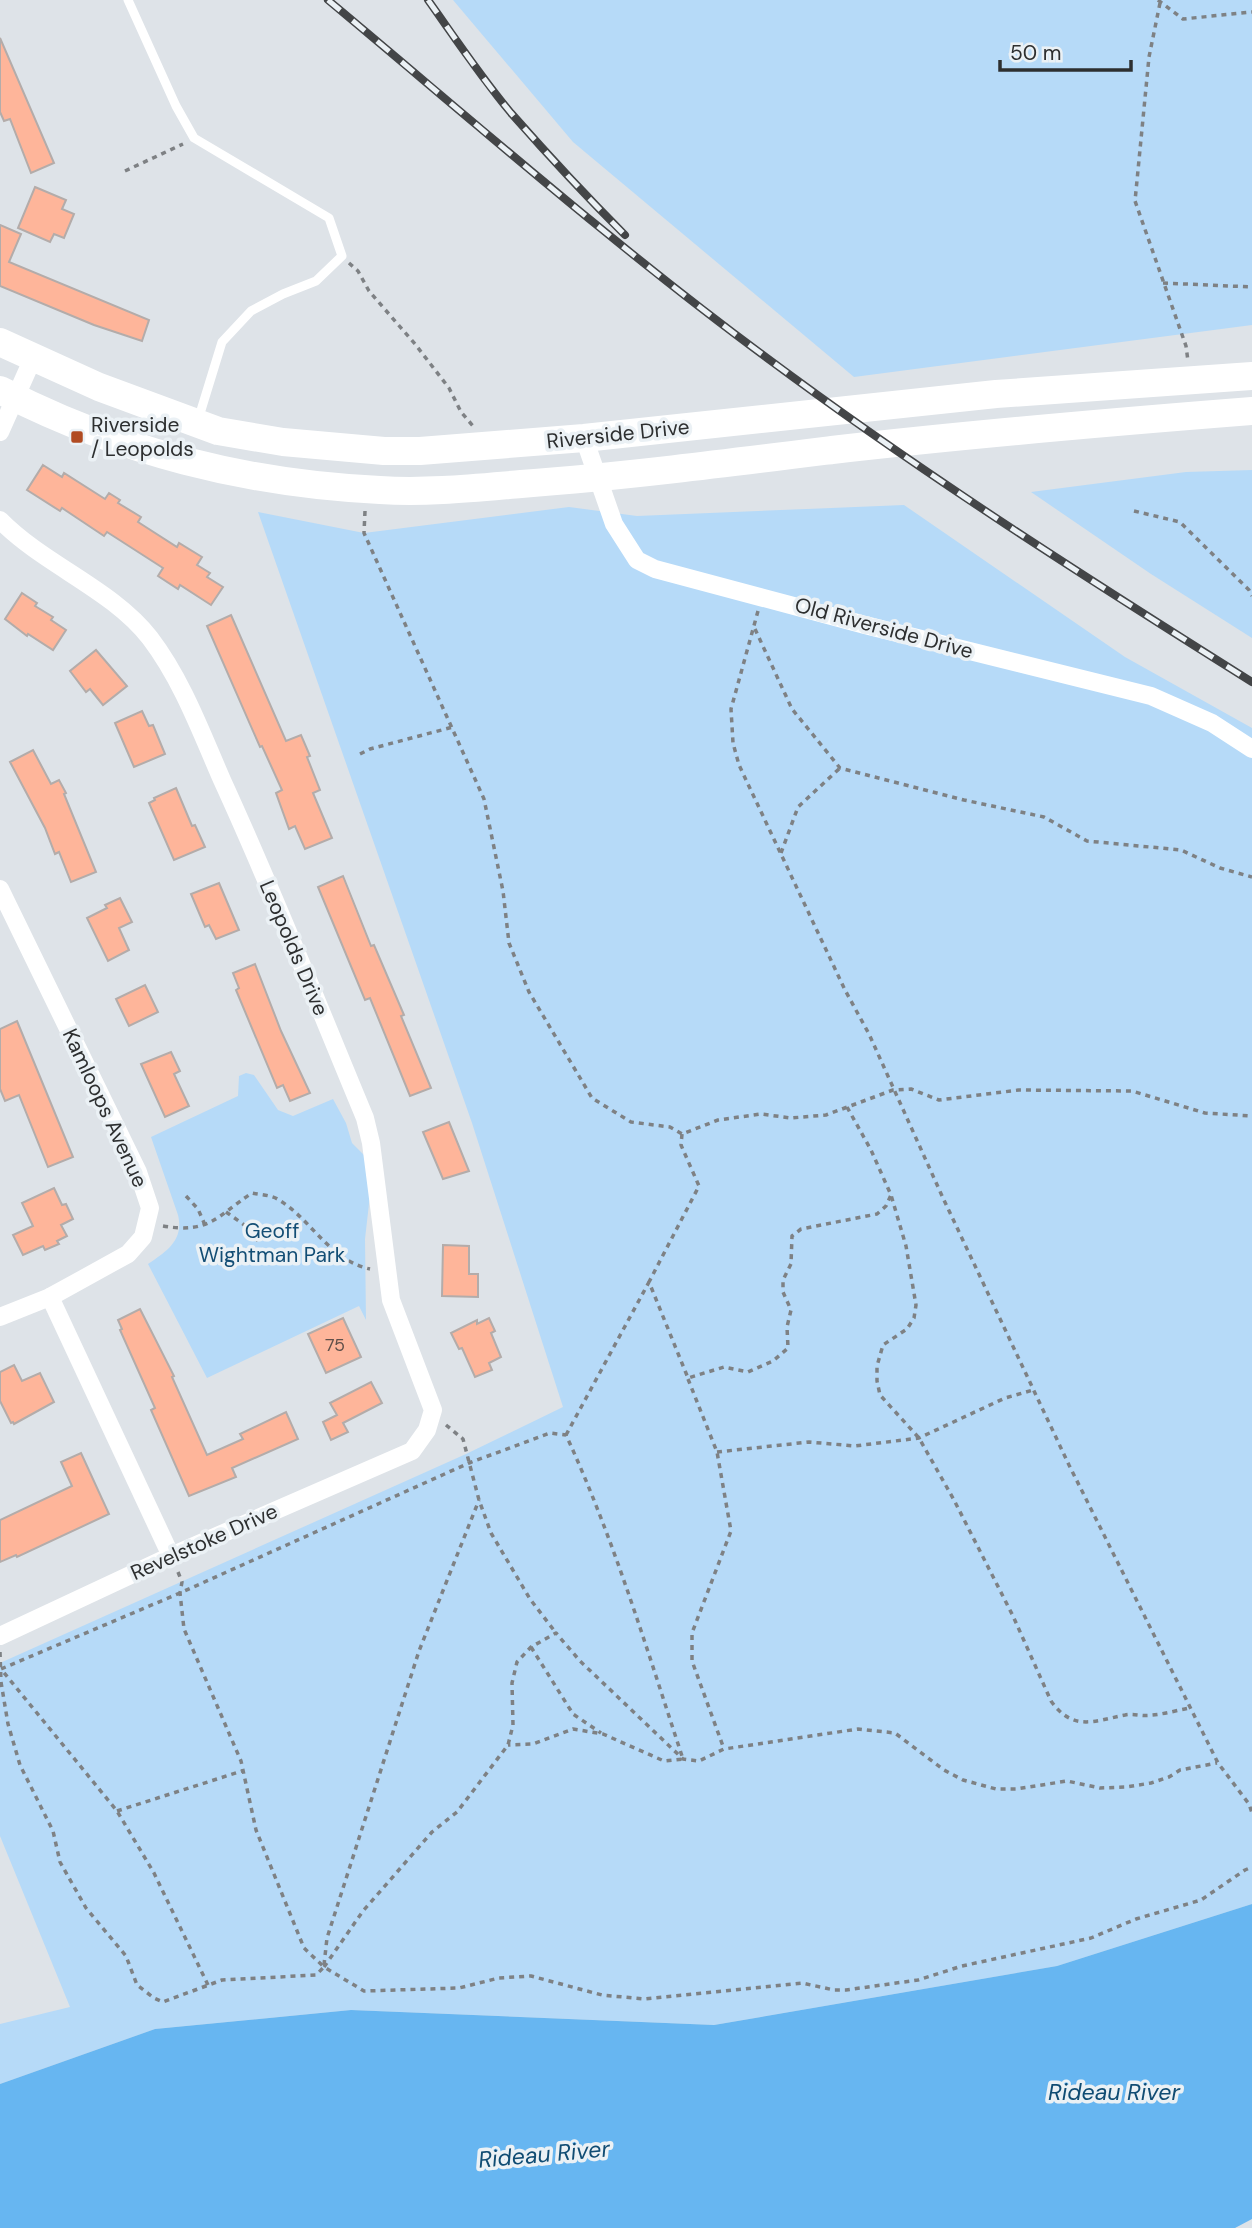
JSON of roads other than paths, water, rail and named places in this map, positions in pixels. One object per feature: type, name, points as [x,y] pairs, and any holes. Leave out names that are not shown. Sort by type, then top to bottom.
[{"type":"main road","name":"Riverside Drive","points":[[0,342],[99,387],[197,424],[242,436],[384,451],[420,451],[584,438],[996,394],[1252,376]]},
{"type":"main road","name":"Riverside Drive","points":[[8,394],[83,426],[172,458],[283,482],[414,491],[599,478],[969,434],[1252,411]]},
{"type":"street","points":[[0,432],[8,394],[33,358]]},
{"type":"street","name":"Old Riverside Drive","points":[[584,438],[614,524],[637,560],[655,569],[865,625],[1151,696],[1212,723],[1252,749]]},
{"type":"street","name":"Leopolds Drive","points":[[0,520],[17,537],[122,610],[148,636],[174,673],[247,834],[365,1118],[371,1143],[394,1312],[432,1403],[432,1417],[427,1430],[411,1451]]},
{"type":"street","name":"Kamloops Avenue","points":[[0,889],[138,1172],[150,1208],[143,1237],[128,1254],[50,1297]]},
{"type":"street","points":[[0,1317],[50,1297],[171,1556]]},
{"type":"street","name":"Revelstoke Drive","points":[[0,1636],[171,1556],[411,1451]]},
{"type":"lane","points":[[128,0],[176,106],[194,138],[329,218],[342,256],[316,281],[251,311],[222,342],[197,424]]},
{"type":"water","name":"Rideau River","points":[[1252,1904],[1252,2219],[1235,2228],[0,2228],[0,2084],[155,2029],[351,2010],[714,2025],[1057,1966]]},
{"type":"railway","points":[[328,0],[600,227],[767,358],[946,484],[1252,682]]},
{"type":"railway","points":[[428,0],[511,113],[625,235]]},
{"type":"place","name":"Riverside / Leopolds","points":[[77,437]]},
{"type":"park label","name":"Geoff Wightman Park","points":[[272,1243]]}]
